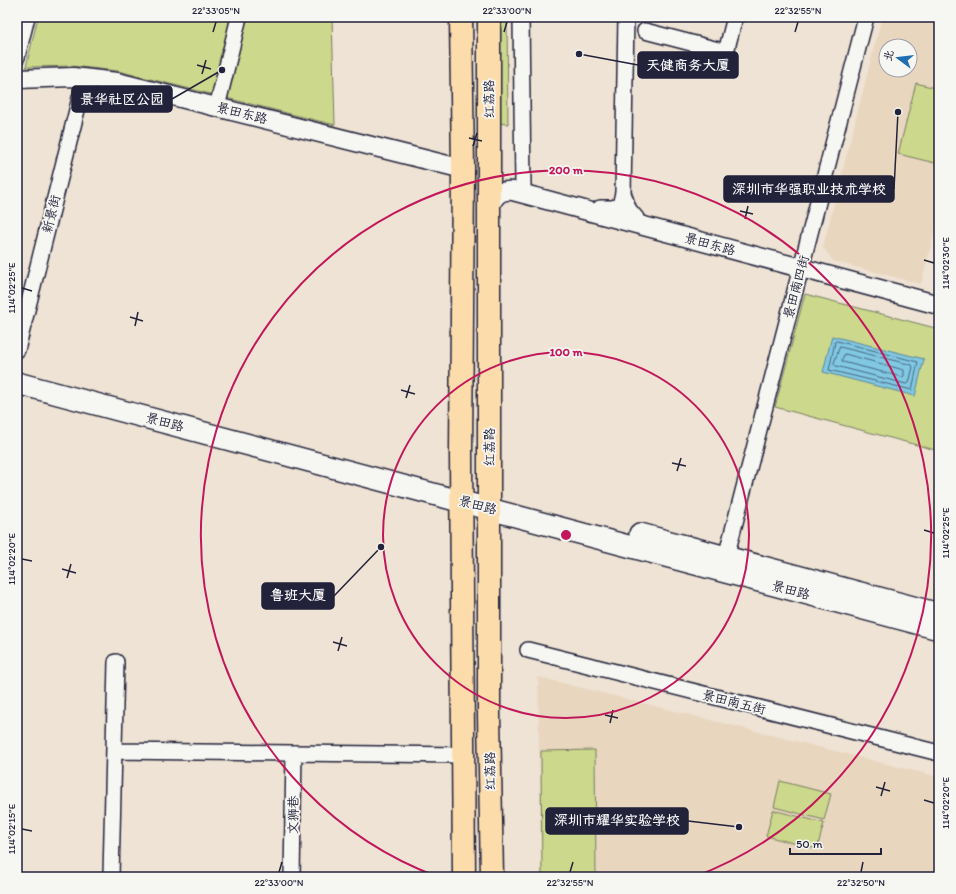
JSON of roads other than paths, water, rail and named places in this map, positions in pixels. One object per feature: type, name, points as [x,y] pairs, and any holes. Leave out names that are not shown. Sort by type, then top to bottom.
[{"type":"main road","name":"红荔路","points":[[461,17],[463,169],[462,494],[464,877]]},
{"type":"main road","name":"红荔路","points":[[489,17],[489,501],[492,877]]},
{"type":"main road","name":"景田路","points":[[17,369],[462,494]]},
{"type":"main road","name":"景田路","points":[[17,383],[489,501],[726,557],[939,614]]},
{"type":"main road","name":"景田路","points":[[489,501],[939,629]]},
{"type":"street","points":[[17,57],[27,17]]},
{"type":"street","points":[[217,107],[239,17]]},
{"type":"street","points":[[522,17],[523,187]]},
{"type":"street","points":[[600,208],[620,206],[623,193],[626,17]]},
{"type":"street","points":[[645,31],[726,52],[734,17]]},
{"type":"street","name":"景田南四街","points":[[726,557],[866,17]]},
{"type":"street","name":"景田东路","points":[[17,79],[59,76],[85,78],[131,85],[463,169]]},
{"type":"street","name":"新景街","points":[[17,350],[85,78]]},
{"type":"street","name":"景田东路","points":[[489,166],[493,174],[501,180],[523,187],[939,305]]},
{"type":"street","name":"景田东路","points":[[489,208],[494,197],[499,193],[507,190],[513,191],[802,266],[939,299]]},
{"type":"street","points":[[623,193],[629,210],[636,218]]},
{"type":"street","name":"景田南五街","points":[[528,650],[939,753]]},
{"type":"street","points":[[111,877],[116,662]]},
{"type":"street","points":[[114,751],[464,755]]},
{"type":"street","name":"文狮巷","points":[[292,877],[294,753]]},
{"type":"water","points":[[832,336],[924,359],[915,396],[823,372]]},
{"type":"place","name":"天健商务大厦","points":[[579,54]]},
{"type":"place","name":"景华社区公园","points":[[222,70]]},
{"type":"place","name":"深圳市华强职业技术学校","points":[[898,112]]},
{"type":"place","name":"鲁班大厦","points":[[381,547]]},
{"type":"place","name":"深圳市耀华实验学校","points":[[739,827]]}]
